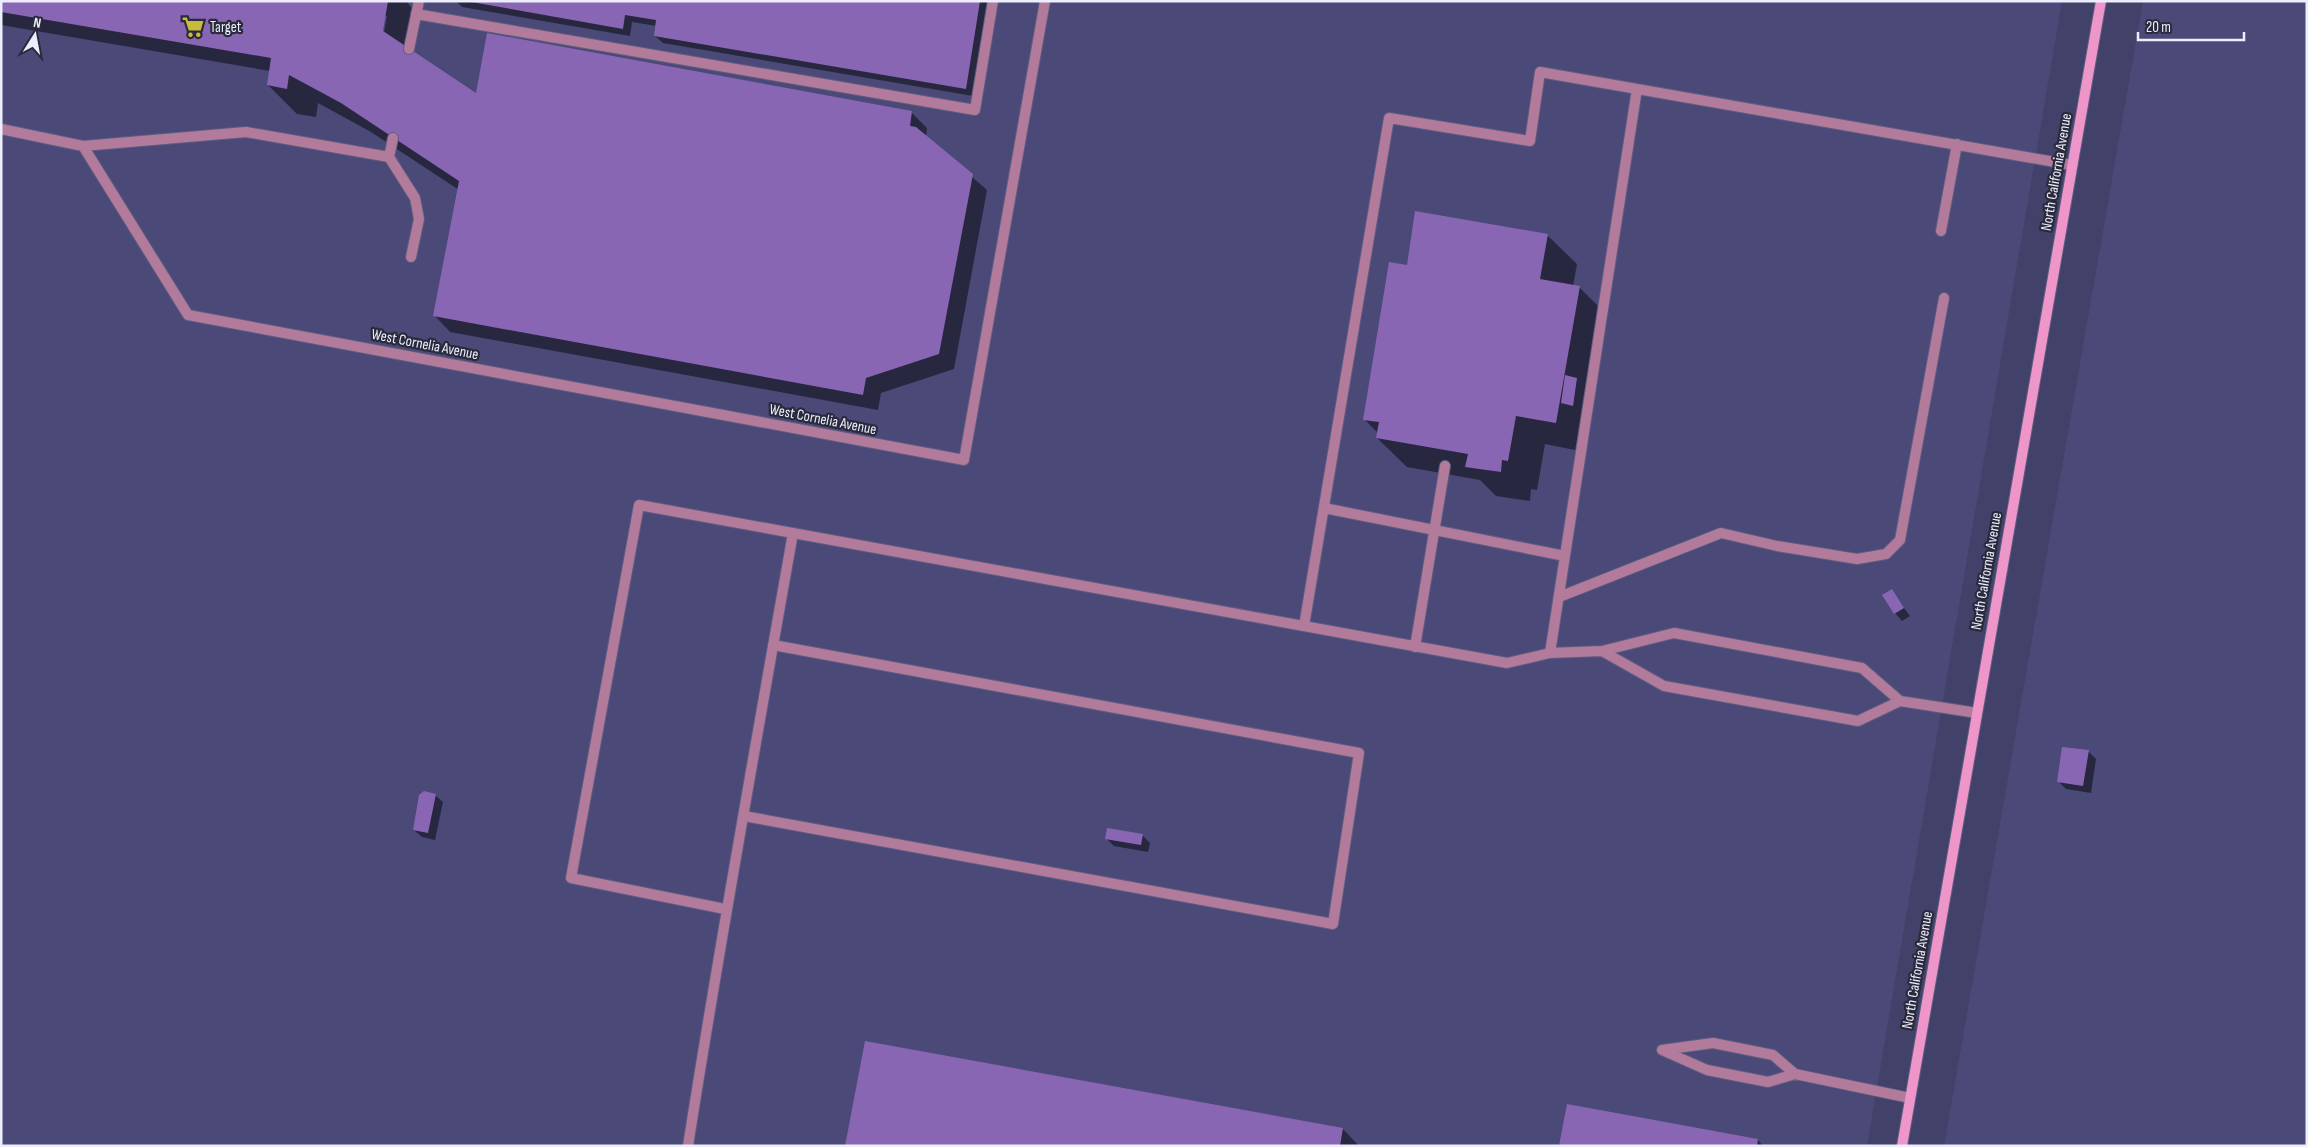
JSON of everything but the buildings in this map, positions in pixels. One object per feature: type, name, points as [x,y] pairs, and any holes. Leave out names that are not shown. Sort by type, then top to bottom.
[{"type":"street","name":"North California Avenue","points":[[1902,1146],[2101,1]]},
{"type":"lane","points":[[409,49],[418,1]]},
{"type":"lane","points":[[416,14],[975,110],[993,1]]},
{"type":"lane","name":"West Cornelia Avenue","points":[[83,146],[188,315],[964,460],[1045,1]]},
{"type":"lane","points":[[1304,626],[1389,118],[1530,141],[1540,72],[2072,165]]},
{"type":"lane","points":[[1550,653],[1637,89]]},
{"type":"lane","points":[[1,129],[83,146],[246,132],[389,157]]},
{"type":"lane","points":[[393,138],[389,157],[415,198],[419,219],[411,257]]},
{"type":"lane","points":[[1941,231],[1957,144]]},
{"type":"lane","points":[[1559,596],[1721,533],[1777,546],[1857,559],[1886,554],[1900,540],[1944,298]]},
{"type":"lane","points":[[1414,647],[1445,466]]},
{"type":"lane","points":[[725,910],[571,878],[639,505],[1507,664],[1550,653],[1602,651],[1674,633],[1862,668],[1900,701],[1977,713]]},
{"type":"lane","points":[[1324,508],[1565,556]]},
{"type":"lane","points":[[688,1146],[725,910],[744,816],[793,533]]},
{"type":"lane","points":[[744,816],[1333,924],[1359,752],[773,645]]},
{"type":"lane","points":[[1602,651],[1664,686],[1858,721],[1900,701]]},
{"type":"lane","points":[[1795,1074],[1768,1082],[1707,1070],[1662,1050],[1713,1043],[1773,1056],[1795,1074],[1910,1098]]},
{"type":"shaded area","points":[[1,1],[2062,1],[1867,1146],[1,1146]]},
{"type":"shaded area","points":[[2143,1],[2307,1],[2307,1146],[1944,1146]]},
{"type":"place","name":"Target","points":[[193,27]]}]
